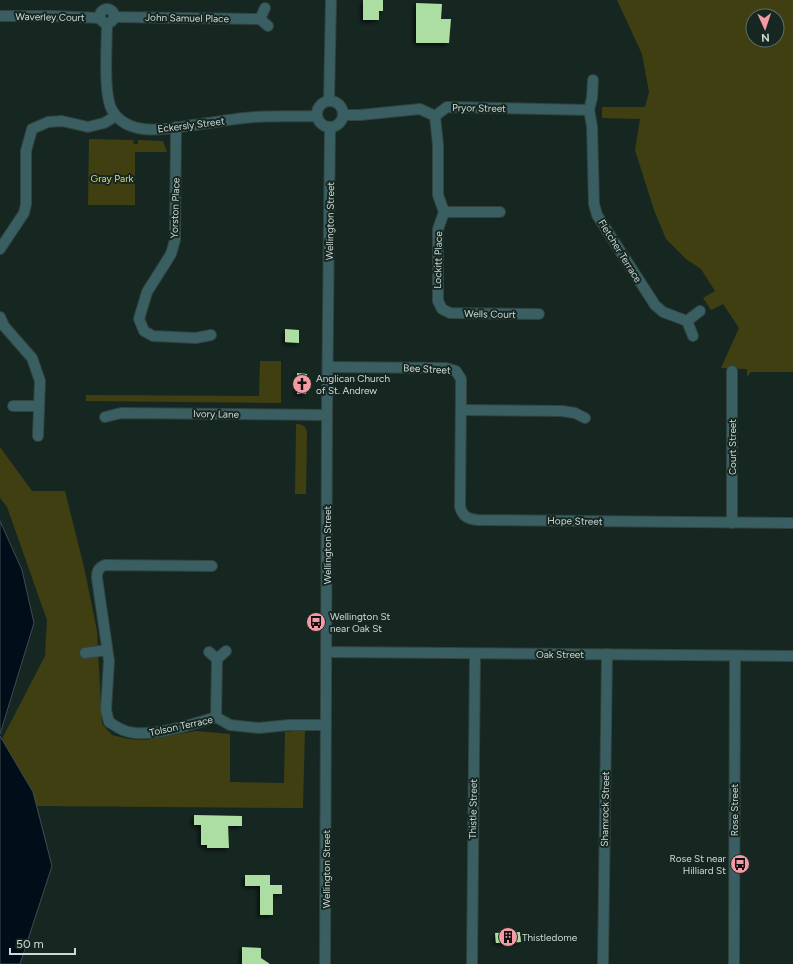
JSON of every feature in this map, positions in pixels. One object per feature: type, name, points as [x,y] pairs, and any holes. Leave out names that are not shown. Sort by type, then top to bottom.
[{"type":"street","points":[[329,101],[331,0]]},
{"type":"street","points":[[0,249],[24,213],[26,204],[26,151],[32,129],[48,122],[62,121],[88,127],[104,123],[116,116],[111,109],[107,96],[107,19],[100,15],[102,10],[108,4]]},
{"type":"street","points":[[265,8],[260,19],[268,26]]},
{"type":"street","name":"Waverley Court","points":[[0,16],[53,16],[107,19]]},
{"type":"street","name":"John Samuel Place","points":[[107,19],[260,19]]},
{"type":"street","points":[[588,110],[592,98],[593,80]]},
{"type":"street","points":[[329,101],[339,105],[342,109],[343,115],[339,123],[330,127],[322,124],[317,116],[320,106],[329,101]]},
{"type":"street","name":"Pryor Street","points":[[435,116],[447,107],[588,110]]},
{"type":"street","points":[[343,115],[360,115],[420,109],[435,116],[438,145],[438,195],[444,212],[500,212]]},
{"type":"street","name":"Fletcher Terrace","points":[[588,110],[592,126],[594,204],[597,215],[655,306],[663,312],[687,321]]},
{"type":"street","name":"Eckersly Street","points":[[116,116],[130,126],[141,129],[157,130],[246,118],[317,116]]},
{"type":"street","name":"Wellington Street","points":[[325,964],[327,415],[330,127]]},
{"type":"street","name":"Yorston Place","points":[[176,128],[175,240],[171,254],[147,292],[139,319],[144,331],[153,336],[196,338],[211,335]]},
{"type":"street","name":"Lockitt Place","points":[[442,309],[438,301],[438,229],[444,212]]},
{"type":"street","name":"Wells Court","points":[[442,309],[450,314],[539,314]]},
{"type":"street","points":[[693,336],[687,321],[700,311]]},
{"type":"street","points":[[0,317],[4,326],[32,358],[40,381],[38,436]]},
{"type":"street","name":"Bee Street","points":[[328,368],[453,369],[461,379],[461,410]]},
{"type":"street","name":"Court Street","points":[[732,371],[732,523]]},
{"type":"street","points":[[13,406],[39,406]]},
{"type":"street","points":[[461,410],[562,411],[575,413],[586,418]]},
{"type":"street","name":"Hope Street","points":[[461,410],[460,507],[463,514],[470,519],[793,523]]},
{"type":"street","name":"Ivory Lane","points":[[105,417],[121,413],[327,415]]},
{"type":"street","name":"Tolson Terrace","points":[[212,566],[100,567],[97,573],[97,578],[109,661],[106,710],[110,722],[124,731],[149,734],[192,725],[216,717],[230,724],[260,728],[289,725],[326,725]]},
{"type":"street","points":[[85,653],[107,650]]},
{"type":"street","points":[[216,717],[213,655],[226,651]]},
{"type":"street","name":"Oak Street","points":[[327,652],[793,656]]},
{"type":"street","name":"Thistle Street","points":[[472,964],[475,654]]},
{"type":"street","name":"Shamrock Street","points":[[603,964],[607,654]]},
{"type":"street","name":"Rose Street","points":[[734,964],[735,656]]},
{"type":"green space","points":[[617,0],[793,0],[793,372],[751,372],[747,377],[747,369],[721,368],[739,328],[723,304],[711,310],[703,298],[715,291],[701,269],[686,259],[666,239],[654,210],[635,150],[640,119],[602,118],[602,107],[645,107],[649,92],[642,54]]},
{"type":"green space","name":"Gray Park","points":[[89,139],[133,140],[134,144],[138,144],[138,140],[163,141],[167,152],[135,152],[135,205],[88,205]]},
{"type":"green space","points":[[260,361],[281,361],[281,403],[86,401],[86,395],[259,396]]},
{"type":"green space","points":[[296,424],[300,424],[306,428],[307,432],[306,494],[295,494]]},
{"type":"green space","points":[[0,447],[32,491],[65,491],[84,567],[97,631],[102,724],[112,735],[128,739],[145,740],[196,731],[230,734],[230,782],[284,783],[285,732],[305,729],[303,808],[37,806],[52,866],[20,964],[0,964],[0,736],[2,739],[45,656],[47,620],[7,507],[0,498]]},
{"type":"water","points":[[0,521],[22,570],[34,623],[0,734]]},
{"type":"water","points":[[0,736],[33,792],[52,866],[20,964],[0,964]]},
{"type":"building","points":[[363,0],[383,0],[383,11],[379,11],[379,20],[363,20]]},
{"type":"building","points":[[416,3],[442,4],[441,19],[451,19],[449,43],[416,43]]},
{"type":"building","points":[[285,329],[299,330],[299,343],[285,342]]},
{"type":"building","name":"Anglican Church of St. Andrew","points":[[297,373],[307,374],[306,394],[297,394]]},
{"type":"building","points":[[194,815],[242,816],[242,826],[228,826],[229,848],[207,848],[207,845],[201,845],[201,825],[194,825]]},
{"type":"building","points":[[245,875],[270,875],[270,885],[282,885],[282,894],[273,894],[273,915],[260,915],[260,886],[245,886]]},
{"type":"building","name":"Thistledome","points":[[520,932],[521,942],[496,943],[495,933]]},
{"type":"building","points":[[242,947],[261,948],[261,958],[270,964],[242,964]]},
{"type":"place","name":"Anglican Church of St. Andrew","points":[[302,384]]},
{"type":"place","name":"Wellington St near Oak St","points":[[316,622]]},
{"type":"place","name":"Rose St near Hilliard St","points":[[740,864]]},
{"type":"place","name":"Thistledome","points":[[508,937]]}]
